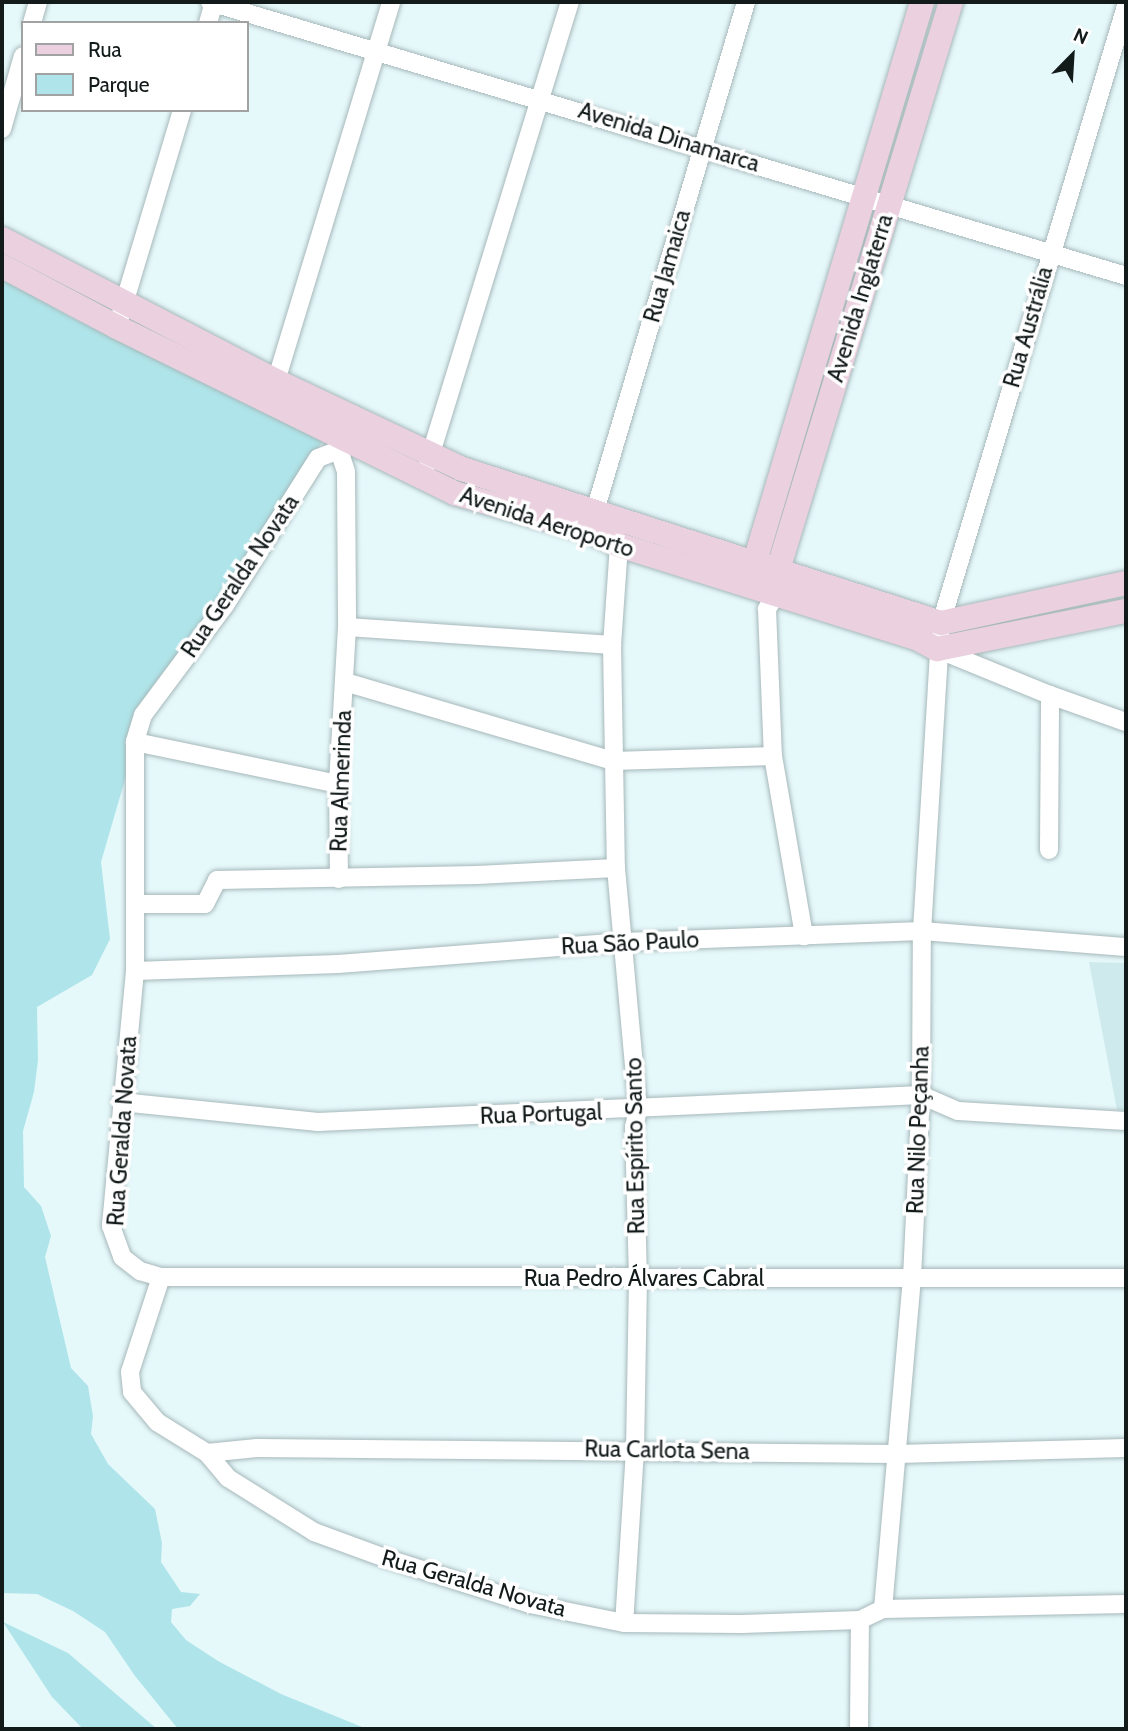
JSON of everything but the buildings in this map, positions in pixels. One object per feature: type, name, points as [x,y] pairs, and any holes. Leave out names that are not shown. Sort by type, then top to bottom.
[{"type":"street","points":[[33,21],[38,2]]},
{"type":"street","points":[[208,21],[213,2]]},
{"type":"street","name":"Avenida Dinamarca","points":[[213,2],[541,98],[1126,276]]},
{"type":"street","points":[[273,391],[391,2]]},
{"type":"street","points":[[427,466],[570,2]]},
{"type":"street","name":"Rua Jamaica","points":[[592,521],[746,2]]},
{"type":"street","name":"Avenida Inglaterra","points":[[751,573],[922,2]]},
{"type":"street","name":"Avenida Inglaterra","points":[[771,602],[778,570],[951,2]]},
{"type":"street","name":"Rua Austrália","points":[[937,649],[941,623],[1126,6]]},
{"type":"street","points":[[2,130],[21,63]]},
{"type":"street","points":[[121,316],[181,112]]},
{"type":"street","name":"Avenida Aeroporto","points":[[2,239],[121,316]]},
{"type":"street","name":"Avenida Aeroporto","points":[[2,266],[121,316],[427,466],[453,492],[592,521],[751,573],[771,602],[916,638],[937,649]]},
{"type":"street","name":"Avenida Aeroporto","points":[[273,391],[342,444],[427,466]]},
{"type":"street","name":"Rua Almerinda","points":[[342,444],[346,472],[347,627],[338,784],[339,879],[615,868]]},
{"type":"street","name":"Rua Geralda Novata","points":[[342,444],[318,458],[225,605],[144,715],[135,742],[135,971],[111,1226],[122,1257],[140,1270],[161,1277],[130,1372],[132,1392],[157,1422],[207,1452],[228,1478],[245,1492],[314,1532],[385,1558],[530,1604],[624,1623],[742,1624],[860,1620],[883,1609],[1126,1604]]},
{"type":"street","name":"Avenida Aeroporto","points":[[592,521],[619,545],[751,573],[778,570],[941,623]]},
{"type":"street","name":"Rua Espírito Santo","points":[[619,545],[612,645],[615,868],[638,1110],[634,1127],[638,1279],[635,1450],[624,1623]]},
{"type":"street","points":[[941,623],[1126,583]]},
{"type":"street","points":[[771,602],[773,756],[804,936]]},
{"type":"street","points":[[937,649],[1126,611]]},
{"type":"street","points":[[347,627],[612,645]]},
{"type":"street","points":[[937,649],[1050,695],[1126,722]]},
{"type":"street","name":"Rua Nilo Peçanha","points":[[883,1609],[912,1277],[921,1095],[922,932],[937,649]]},
{"type":"street","points":[[345,682],[614,761],[773,756]]},
{"type":"street","points":[[1049,850],[1050,695]]},
{"type":"street","points":[[135,742],[338,784]]},
{"type":"street","points":[[135,904],[202,905],[208,902],[217,880],[339,879]]},
{"type":"street","name":"Rua São Paulo","points":[[135,971],[338,964],[623,942],[922,932],[1126,947]]},
{"type":"street","name":"Rua Portugal","points":[[121,1102],[318,1122],[638,1110],[777,1100],[921,1095],[958,1111],[1126,1121]]},
{"type":"street","name":"Rua Pedro Álvares Cabral","points":[[161,1277],[1126,1278]]},
{"type":"street","name":"Rua Carlota Sena","points":[[207,1452],[257,1448],[897,1454],[1126,1448]]},
{"type":"street","points":[[859,1729],[860,1620]]},
{"type":"shaded area","points":[[1089,962],[1126,963],[1126,1110],[1117,1110]]},
{"type":"green space","points":[[2,278],[72,318],[222,386],[319,434],[322,442],[230,586],[135,710],[126,776],[101,862],[110,939],[92,975],[37,1007],[38,1060],[34,1092],[23,1131],[24,1187],[41,1206],[51,1236],[45,1257],[71,1368],[88,1386],[93,1416],[91,1434],[108,1464],[155,1509],[162,1543],[161,1562],[181,1592],[200,1594],[190,1606],[172,1609],[171,1622],[186,1640],[218,1661],[281,1694],[367,1729],[178,1729],[135,1676],[105,1632],[73,1611],[37,1594],[2,1593]]},
{"type":"green space","points":[[3,1622],[68,1653],[157,1729],[83,1729],[52,1697]]}]
